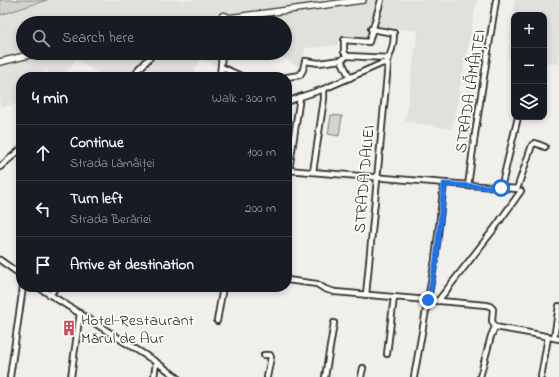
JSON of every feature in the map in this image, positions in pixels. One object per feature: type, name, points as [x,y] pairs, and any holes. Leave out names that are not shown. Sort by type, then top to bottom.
[{"type":"main road","points":[[257,16],[363,0]]},
{"type":"main road","points":[[0,62],[16,58]]},
{"type":"street","points":[[347,56],[344,52],[344,40],[369,42],[371,29],[381,0]]},
{"type":"street","name":"STRADA LĂMÂIȚEI","points":[[468,186],[496,0]]},
{"type":"street","name":"STRADA DALIEI","points":[[366,295],[388,62],[394,40],[394,33],[371,29]]},
{"type":"street","points":[[292,76],[300,75],[305,61],[319,63],[341,60],[347,56],[388,62]]},
{"type":"street","points":[[137,72],[148,60]]},
{"type":"street","points":[[220,72],[222,60]]},
{"type":"street","points":[[341,60],[350,78]]},
{"type":"street","points":[[292,100],[324,89],[388,62]]},
{"type":"street","points":[[221,67],[232,72]]},
{"type":"street","points":[[313,172],[324,99],[324,89]]},
{"type":"street","points":[[292,146],[300,97]]},
{"type":"street","points":[[501,188],[517,120]]},
{"type":"street","points":[[438,301],[494,229],[519,190],[532,144],[535,143],[546,147]]},
{"type":"street","points":[[0,167],[16,153]]},
{"type":"street","points":[[292,170],[519,190]]},
{"type":"street","points":[[414,377],[436,260],[444,184]]},
{"type":"street","points":[[0,260],[16,272]]},
{"type":"street","points":[[292,281],[317,284],[329,292],[490,306],[493,312],[492,322],[495,327],[556,339],[559,306]]},
{"type":"street","points":[[10,377],[22,292]]},
{"type":"street","points":[[46,292],[177,377]]},
{"type":"street","points":[[217,321],[222,292]]},
{"type":"street","points":[[386,354],[394,297]]},
{"type":"street","points":[[71,377],[80,313]]},
{"type":"street","points":[[325,377],[334,323]]},
{"type":"street","points":[[480,377],[491,336],[495,327]]},
{"type":"street","points":[[541,377],[548,337]]},
{"type":"street","points":[[264,355],[270,355],[271,357],[267,377]]},
{"type":"street","points":[[154,377],[156,362]]},
{"type":"street","points":[[361,377],[363,368]]},
{"type":"shaded area","points":[[0,0],[47,0],[0,15]]},
{"type":"shaded area","points":[[47,0],[477,0],[452,129],[405,121],[418,31],[371,25],[366,39],[339,36],[339,45],[306,48],[300,67],[287,60],[292,60],[292,16],[16,16],[16,60],[75,60],[67,72],[49,72],[47,70],[46,72],[16,72],[16,104],[0,107],[0,15]]},
{"type":"shaded area","points":[[515,0],[559,0],[559,65],[547,63],[547,12],[514,12]]},
{"type":"shaded area","points":[[511,33],[511,58],[508,57]]},
{"type":"shaded area","points":[[75,60],[200,60],[194,72],[97,72]]},
{"type":"shaded area","points":[[203,60],[220,60],[220,67]]},
{"type":"shaded area","points":[[331,115],[342,116],[339,136],[328,134]]},
{"type":"place","name":"Hotel-Restaurant Mărul de Aur","points":[[69,328]]},
{"type":"route","points":[[428,300],[436,260],[444,184],[501,188]]}]
